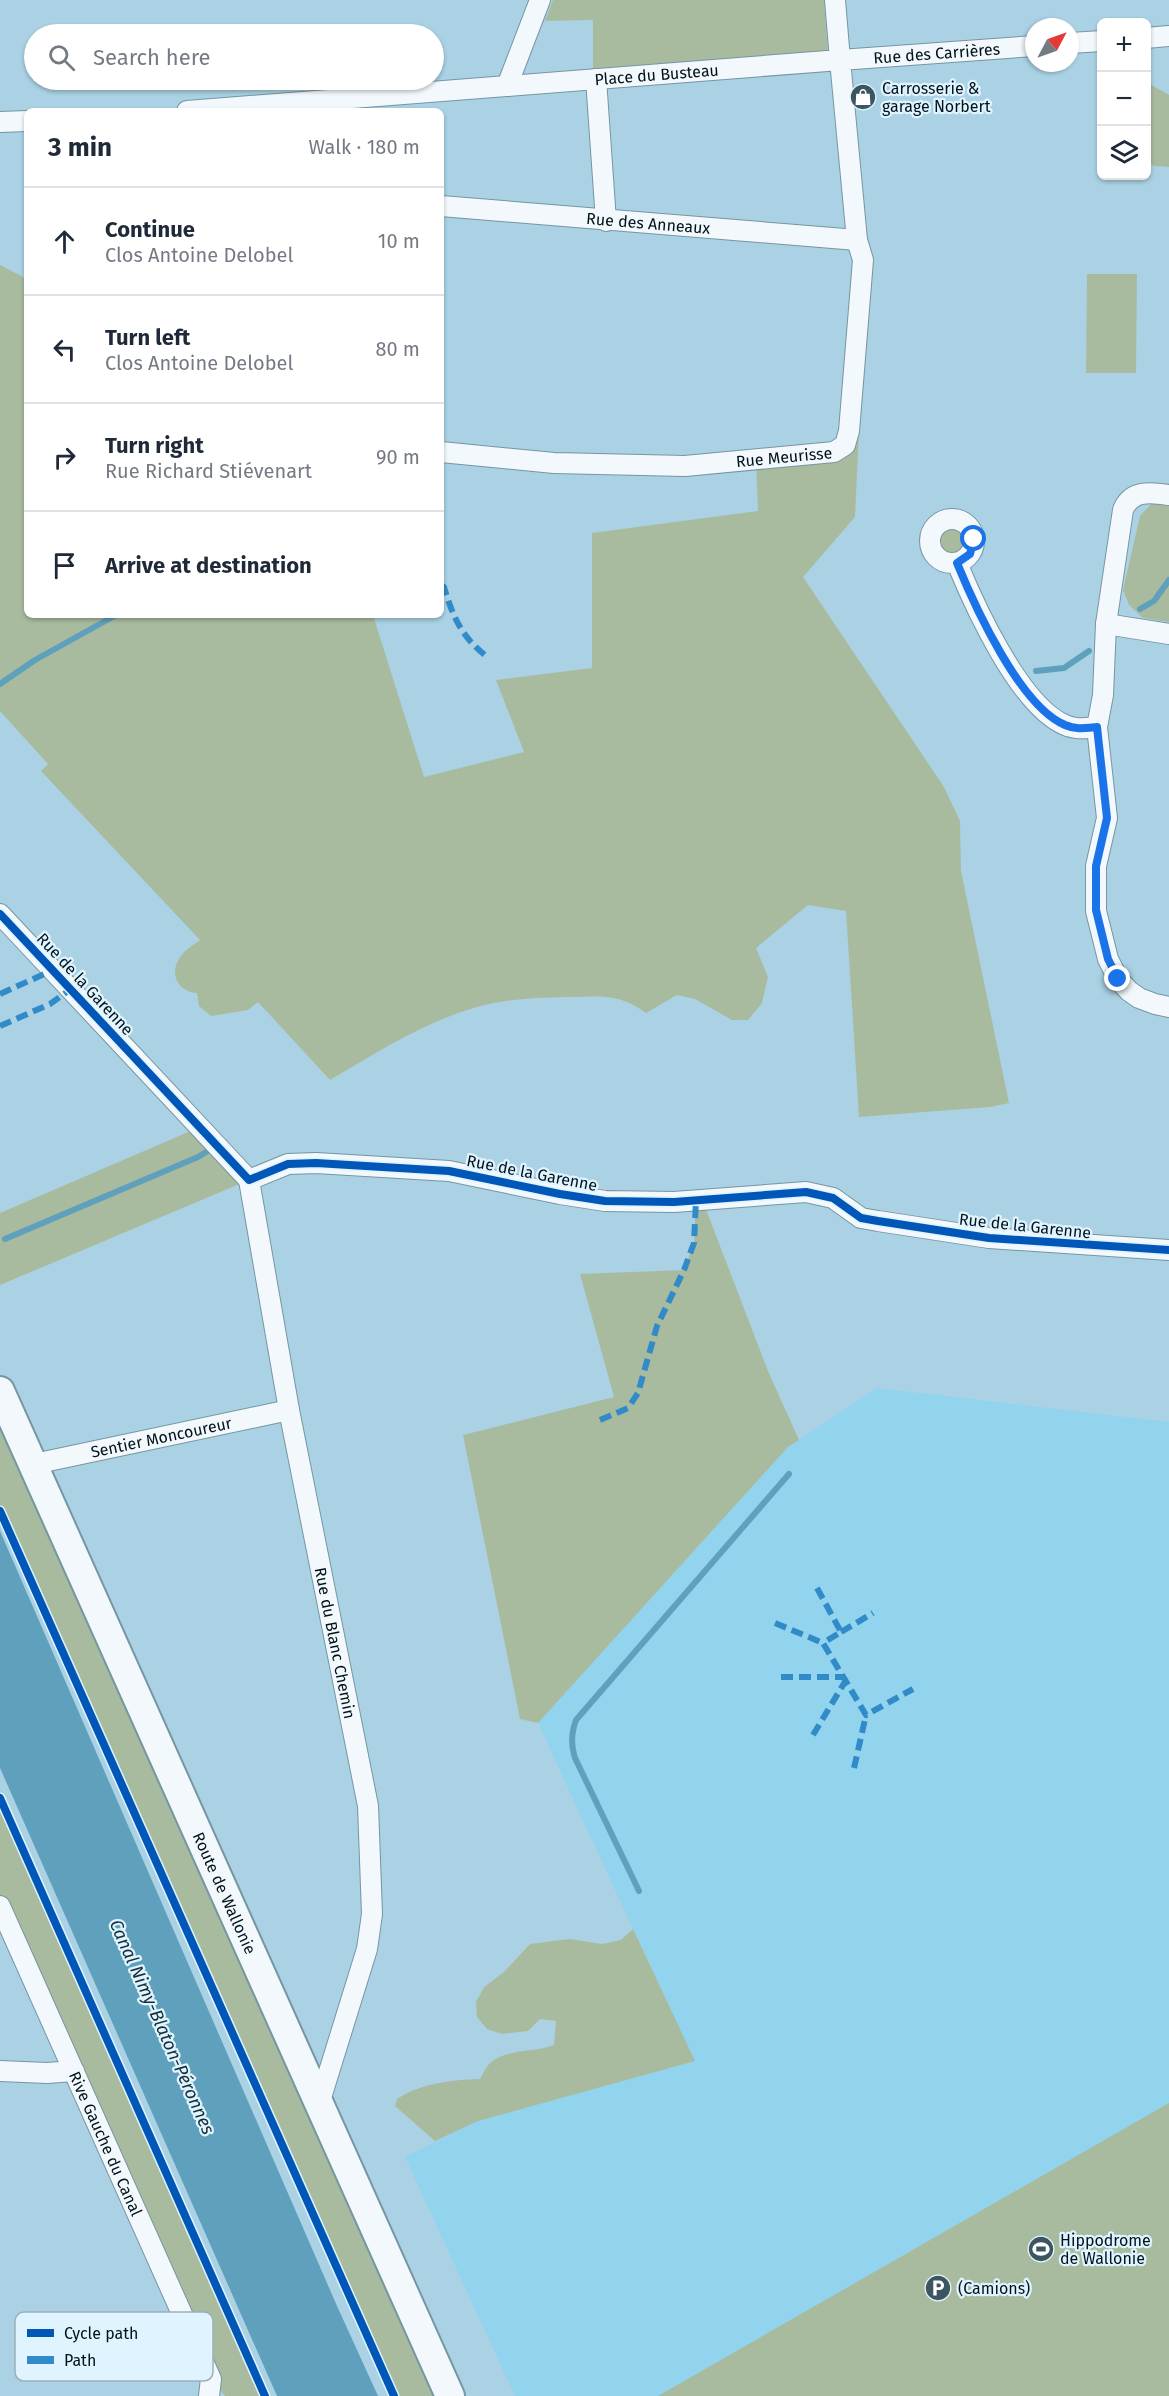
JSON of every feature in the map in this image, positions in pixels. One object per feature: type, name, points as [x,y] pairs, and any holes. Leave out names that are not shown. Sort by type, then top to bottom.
[{"type":"main road","name":"Route de Wallonie","points":[[0,1391],[450,2396]]},
{"type":"street","points":[[507,86],[540,0]]},
{"type":"street","points":[[835,0],[840,60]]},
{"type":"street","points":[[1151,38],[1169,36]]},
{"type":"street","points":[[1079,42],[1097,41]]},
{"type":"street","name":"Rue des Carrières","points":[[840,60],[1025,47]]},
{"type":"street","name":"Place du Busteau","points":[[267,108],[401,103],[507,86],[840,60]]},
{"type":"street","name":"Rue Meurisse","points":[[444,452],[554,463],[685,466],[834,452],[845,445],[849,431],[863,260],[857,240],[840,60]]},
{"type":"street","points":[[596,79],[606,220]]},
{"type":"street","points":[[0,122],[24,121]]},
{"type":"street","name":"Rue des Anneaux","points":[[444,206],[857,240]]},
{"type":"street","points":[[1169,495],[1140,494],[1126,502],[1114,562],[1106,624],[1103,695],[1097,727],[1107,818],[1095,878],[1096,910],[1100,935],[1118,979],[1129,991],[1155,1004],[1169,1007]]},
{"type":"street","points":[[957,563],[998,650],[1031,696],[1055,720],[1066,726],[1079,729],[1097,727]]},
{"type":"street","points":[[1106,624],[1169,634]]},
{"type":"street","name":"Rue de la Garenne","points":[[0,914],[249,1180],[288,1164],[316,1163],[449,1171],[605,1201],[674,1202],[806,1192],[833,1198],[861,1218],[878,1221],[989,1238],[1169,1250]]},
{"type":"street","name":"Rue du Blanc Chemin","points":[[249,1180],[290,1410],[368,1806],[372,1863],[372,1914],[367,1949],[319,2104]]},
{"type":"street","name":"Sentier Moncoureur","points":[[34,1464],[290,1410]]},
{"type":"street","name":"Rive Gauche du Canal","points":[[0,1906],[177,2312]]},
{"type":"street","points":[[0,2071],[47,2073],[74,2071]]},
{"type":"shaded area","points":[[877,1388],[1169,1422],[1169,2396],[515,2396],[405,2157],[478,2121],[694,2061],[538,1723],[788,1447]]},
{"type":"green space","points":[[553,0],[824,0],[828,52],[593,72],[593,20],[545,21]]},
{"type":"green space","points":[[1151,85],[1169,95],[1169,167],[1151,164]]},
{"type":"green space","points":[[865,203],[865,307],[855,517],[803,577],[944,787],[960,821],[961,871],[1009,1103],[990,1107],[859,1117],[846,911],[808,905],[756,948],[768,977],[762,1003],[748,1020],[732,1020],[695,999],[677,995],[646,1013],[628,1002],[602,997],[538,998],[503,1002],[461,1012],[422,1028],[330,1080],[258,1002],[248,1010],[211,1016],[199,1006],[197,993],[185,990],[181,986],[175,971],[181,956],[200,940],[41,771],[48,764],[0,711],[0,265],[24,277],[24,618],[374,618],[424,777],[524,752],[496,680],[592,668],[592,533],[758,511],[756,460],[845,445],[863,260],[854,204]]},
{"type":"green space","points":[[1087,274],[1137,274],[1136,373],[1086,373]]},
{"type":"green space","points":[[1152,503],[1169,506],[1169,622],[1143,618],[1129,605],[1123,590],[1140,516]]},
{"type":"green space","points":[[951,525],[962,530],[967,541],[962,552],[951,557],[940,552],[935,541],[940,530]]},
{"type":"green space","points":[[200,1127],[249,1180],[0,1285],[0,1213]]},
{"type":"green space","points":[[702,1199],[768,1371],[799,1440],[788,1447],[538,1723],[520,1719],[463,1435],[614,1397],[580,1274],[684,1270],[694,1243],[696,1200]]},
{"type":"green space","points":[[0,1391],[319,2104],[322,2145],[434,2396],[394,2396],[0,1511]]},
{"type":"green space","points":[[0,1800],[263,2396],[225,2396],[213,2381],[213,2312],[181,2312],[0,1906]]},
{"type":"green space","points":[[633,1929],[695,2061],[478,2121],[435,2141],[395,2106],[397,2099],[416,2089],[448,2082],[480,2079],[490,2063],[497,2058],[554,2045],[556,2021],[540,2019],[528,2031],[502,2034],[487,2029],[477,2017],[476,2002],[484,1987],[504,1972],[530,1944],[570,1939],[602,1944],[621,1940]]},
{"type":"green space","name":"Hippodrome de Wallonie","points":[[1169,2103],[1169,2396],[658,2396]]},
{"type":"water","name":"Canal Nimy-Blaton-Péronnes","points":[[0,1531],[378,2396],[277,2396],[0,1768]]},
{"type":"waterway","points":[[1140,609],[1154,601],[1169,580]]},
{"type":"waterway","points":[[0,684],[35,660],[111,618]]},
{"type":"waterway","points":[[1036,671],[1064,668],[1089,651]]},
{"type":"waterway","points":[[5,1239],[198,1157],[211,1149]]},
{"type":"waterway","points":[[639,1891],[575,1758],[572,1739],[576,1720],[789,1474]]},
{"type":"marked path","points":[[444,587],[459,625],[470,641],[486,656]]},
{"type":"marked path","points":[[0,994],[53,970]]},
{"type":"marked path","points":[[0,1026],[50,1004],[71,989]]},
{"type":"marked path","points":[[600,1420],[628,1408],[638,1393],[657,1326],[684,1270],[694,1243],[696,1200]]},
{"type":"marked path","points":[[817,1588],[841,1632],[823,1643],[866,1715],[913,1689]]},
{"type":"marked path","points":[[841,1632],[873,1613]]},
{"type":"marked path","points":[[775,1623],[823,1643]]},
{"type":"marked path","points":[[781,1677],[844,1677]]},
{"type":"marked path","points":[[813,1735],[846,1680]]},
{"type":"marked path","points":[[854,1768],[866,1715]]},
{"type":"cycle path","points":[[0,914],[249,1180],[288,1164],[316,1163],[449,1171],[605,1201],[674,1202],[806,1192],[833,1198],[861,1218],[878,1221],[989,1238],[1169,1250]]},
{"type":"cycle path","points":[[0,1511],[394,2396]]},
{"type":"cycle path","points":[[0,1798],[265,2396]]},
{"type":"place","name":"Carrosserie & garage Norbert","points":[[863,97]]},
{"type":"place","name":"Hippodrome de Wallonie","points":[[1041,2249]]},
{"type":"place","name":"(Camions)","points":[[938,2288]]},
{"type":"route","points":[[974,539],[970,554],[957,563],[998,650],[1031,696],[1055,720],[1079,729],[1097,727],[1107,818],[1096,866],[1096,910],[1100,935],[1118,979]]}]
